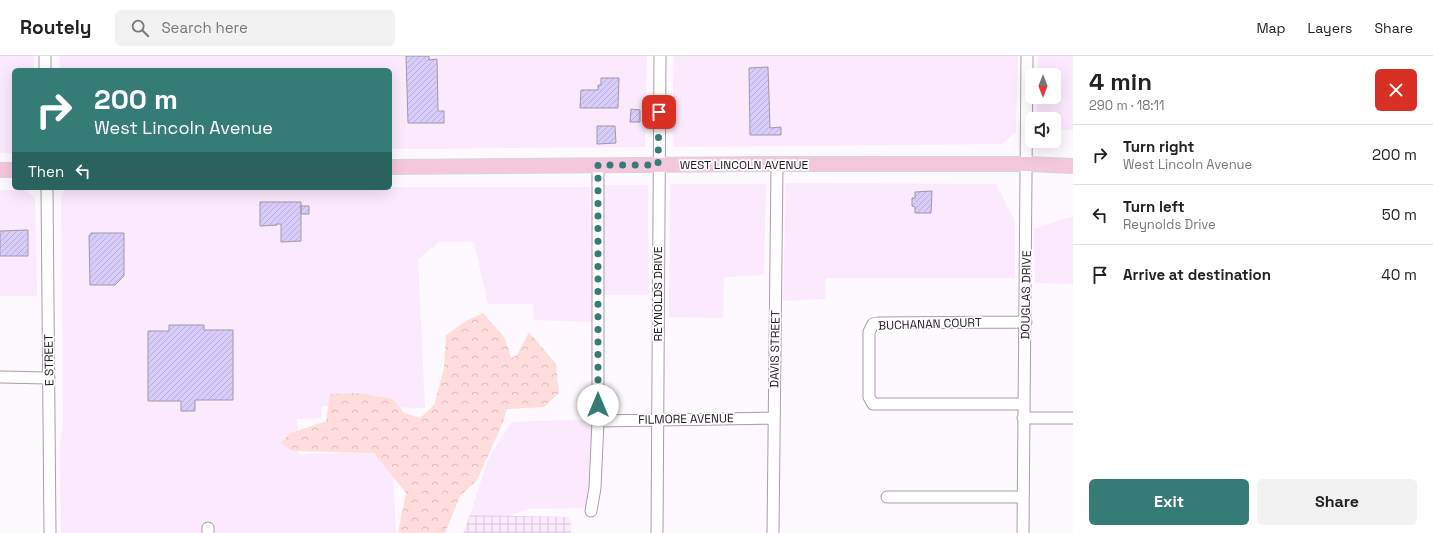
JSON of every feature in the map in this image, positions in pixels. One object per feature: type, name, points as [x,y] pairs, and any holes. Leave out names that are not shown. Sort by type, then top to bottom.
[{"type":"main road","points":[[1026,164],[1073,159]]},
{"type":"main road","name":"WEST LINCOLN AVENUE","points":[[392,167],[1026,164]]},
{"type":"main road","points":[[1026,164],[1073,166]]},
{"type":"main road","points":[[0,170],[12,170]]},
{"type":"street","points":[[45,56],[45,68]]},
{"type":"street","name":"REYNOLDS DRIVE","points":[[657,533],[658,165],[660,56]]},
{"type":"street","name":"DOUGLAS DRIVE","points":[[1022,533],[1023,404],[1026,322],[1027,56]]},
{"type":"street","name":"DAVIS STREET","points":[[774,533],[777,164]]},
{"type":"street","points":[[591,511],[595,488],[598,421],[598,165]]},
{"type":"street","name":"E STREET","points":[[47,190],[50,533]]},
{"type":"street","name":"BUCHANAN COURT","points":[[1023,404],[873,404],[869,396],[869,332],[874,324],[878,323],[1026,322]]},
{"type":"street","points":[[0,377],[49,378]]},
{"type":"street","name":"FILMORE AVENUE","points":[[598,421],[774,418]]},
{"type":"street","points":[[1023,418],[1073,418]]},
{"type":"street","points":[[887,497],[1023,497]]},
{"type":"shaded area","points":[[0,56],[34,56],[34,68],[12,68],[12,153],[0,153]]},
{"type":"shaded area","points":[[59,56],[647,56],[645,147],[392,149],[392,68],[60,68]]},
{"type":"shaded area","points":[[674,56],[1018,56],[1016,132],[1002,144],[674,147],[672,128]]},
{"type":"shaded area","points":[[1038,56],[1073,56],[1073,130],[1061,131],[1061,112],[1037,112],[1037,104],[1061,104],[1061,68],[1038,68]]},
{"type":"shaded area","points":[[786,183],[996,184],[1015,221],[1015,278],[826,278],[825,299],[783,301]]},
{"type":"shaded area","points":[[670,184],[766,184],[764,275],[724,277],[723,318],[669,317]]},
{"type":"shaded area","points":[[603,185],[648,185],[649,295],[603,295]]},
{"type":"shaded area","points":[[392,187],[590,187],[592,322],[534,320],[533,304],[488,304],[474,242],[439,242],[418,259],[425,408],[322,406],[321,418],[297,419],[298,454],[392,451],[396,533],[61,533],[60,443],[63,420],[61,195],[65,190],[392,190]]},
{"type":"shaded area","points":[[0,190],[24,190],[35,198],[37,296],[0,296]]},
{"type":"shaded area","points":[[1073,216],[1073,284],[1035,283],[1034,229]]},
{"type":"shaded area","points":[[592,419],[591,490],[586,508],[528,509],[509,516],[470,515],[488,459],[512,422]]},
{"type":"shaded area","points":[[470,515],[570,517],[571,533],[463,533]]},
{"type":"green space","points":[[483,313],[505,338],[511,358],[517,355],[529,332],[556,364],[559,393],[544,407],[507,409],[502,425],[477,480],[460,496],[445,533],[398,533],[406,493],[374,453],[292,451],[280,443],[291,433],[326,421],[330,394],[356,393],[393,399],[404,413],[420,418],[434,405],[444,368],[446,335],[466,321]]},
{"type":"building","points":[[406,56],[429,56],[429,60],[437,59],[438,111],[444,111],[444,123],[408,123]]},
{"type":"building","points":[[768,67],[770,128],[781,127],[781,135],[750,135],[749,68]]},
{"type":"building","points":[[601,78],[619,78],[618,108],[580,108],[581,90],[598,90],[598,85],[601,85]]},
{"type":"building","points":[[631,109],[640,110],[640,122],[630,122]]},
{"type":"building","points":[[597,126],[615,126],[616,143],[597,144]]},
{"type":"building","points":[[932,191],[931,213],[915,213],[915,207],[912,206],[912,198],[915,198],[915,192]]},
{"type":"building","points":[[260,202],[301,202],[301,241],[281,242],[281,224],[260,226]]},
{"type":"building","points":[[301,206],[309,206],[309,214],[301,214]]},
{"type":"building","points":[[28,230],[28,256],[0,256],[0,231]]},
{"type":"building","points":[[91,233],[124,233],[124,276],[115,285],[90,285],[89,236]]},
{"type":"building","points":[[169,325],[204,325],[204,330],[233,330],[233,400],[195,400],[195,411],[181,411],[181,401],[148,401],[148,331],[169,331]]},
{"type":"route","points":[[598,405],[598,165],[658,165],[659,112]]}]
